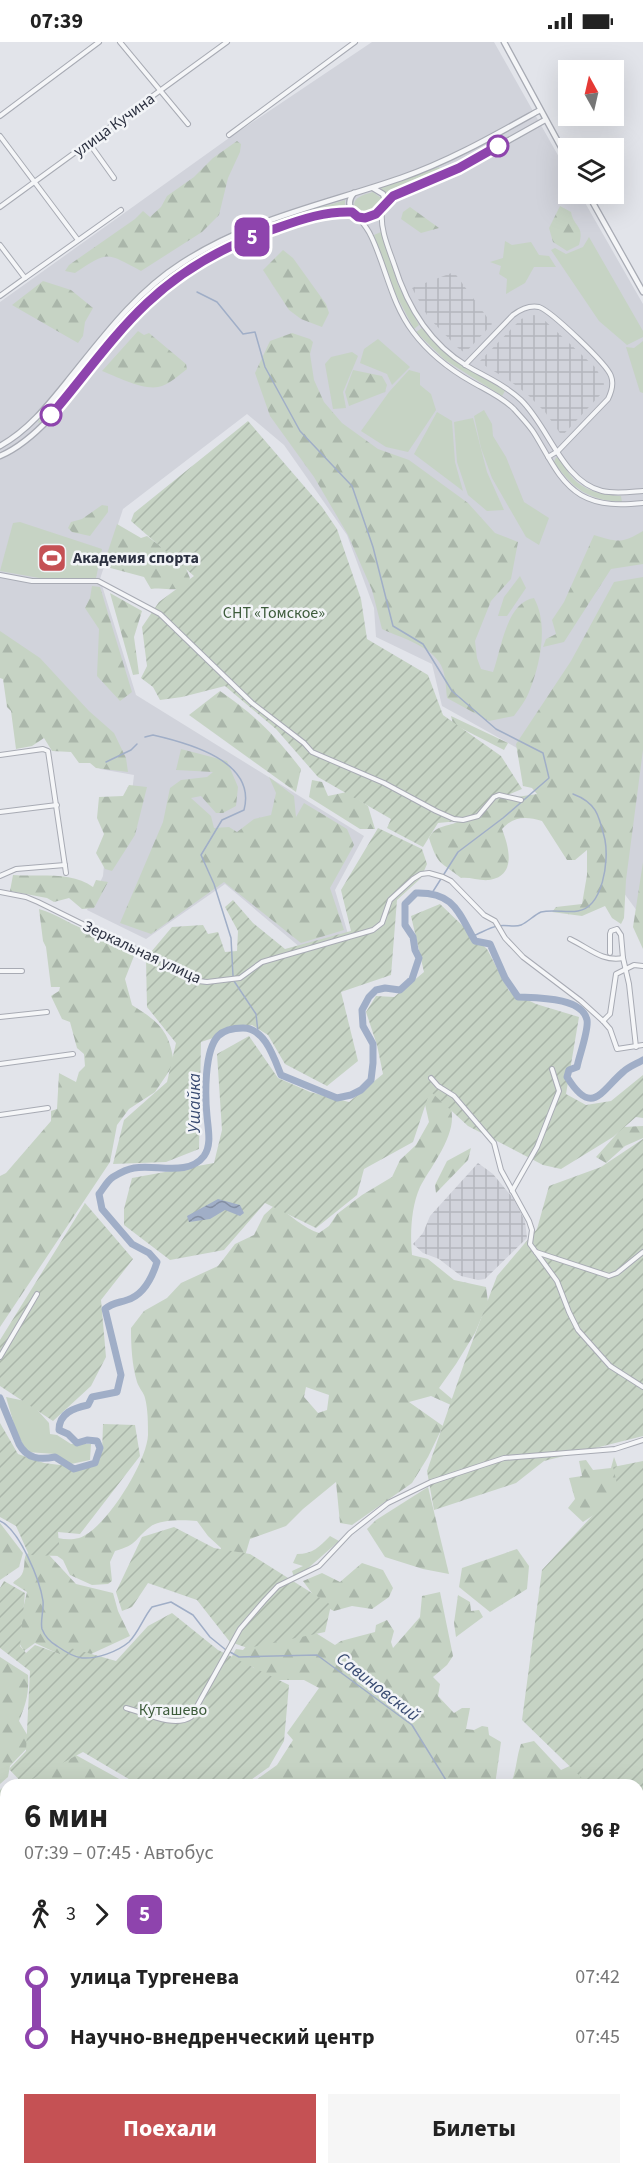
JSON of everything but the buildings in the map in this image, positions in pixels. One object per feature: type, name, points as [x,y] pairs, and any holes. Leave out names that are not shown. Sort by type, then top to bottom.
[{"type":"street","points":[[0,116],[99,42]]},
{"type":"street","points":[[120,42],[188,124]]},
{"type":"street","name":"улица Кучина","points":[[0,207],[227,42]]},
{"type":"street","points":[[229,135],[355,42]]},
{"type":"street","points":[[504,42],[558,143]]},
{"type":"street","points":[[0,446],[11,440],[39,415],[112,326],[153,285],[202,250],[268,220],[440,164],[540,110]]},
{"type":"street","points":[[545,120],[459,168],[399,193],[386,203],[382,211],[383,230],[400,285],[411,307],[435,339],[465,364],[509,389],[519,398],[538,419],[575,476],[588,486],[612,493],[643,491]]},
{"type":"street","points":[[498,134],[504,143]]},
{"type":"street","points":[[0,136],[78,240]]},
{"type":"street","points":[[88,143],[114,178]]},
{"type":"street","points":[[369,188],[381,191],[386,203]]},
{"type":"street","points":[[354,193],[349,204],[352,212],[371,235],[391,291],[413,332],[426,348],[445,364],[512,407],[534,432],[568,486],[583,496],[612,504],[643,503]]},
{"type":"street","points":[[594,204],[643,292]]},
{"type":"street","points":[[0,296],[121,210]]},
{"type":"street","points":[[358,217],[371,216],[382,211]]},
{"type":"street","points":[[0,456],[16,448],[45,422],[119,332],[180,276],[208,257],[264,232],[326,213],[352,212]]},
{"type":"street","points":[[0,245],[25,278]]},
{"type":"street","points":[[174,268],[180,276]]},
{"type":"street","points":[[153,285],[160,292]]},
{"type":"street","points":[[465,364],[519,310],[530,306],[538,307],[552,315],[606,367],[612,386],[605,403],[558,451],[548,457]]},
{"type":"street","points":[[11,440],[16,448]]},
{"type":"street","points":[[0,575],[32,581],[98,581],[142,604],[165,618],[252,703],[312,752],[384,783],[446,816],[463,820],[478,816],[494,797],[499,795],[521,800]]},
{"type":"street","points":[[0,755],[43,749],[48,751],[66,873]]},
{"type":"street","points":[[0,812],[57,805]]},
{"type":"street","points":[[0,876],[16,869],[65,865]]},
{"type":"street","name":"Зеркальная улица","points":[[0,892],[38,902],[119,942],[167,962],[198,981],[207,982],[240,978],[262,962],[373,930],[382,923],[390,900],[395,895],[421,874],[436,874],[451,881],[476,908],[495,921],[505,938],[524,957],[603,1021],[610,1029],[617,1049],[636,1047]]},
{"type":"street","points":[[610,952],[610,934],[617,929],[621,935],[629,984],[636,1047],[643,1045]]},
{"type":"street","points":[[570,939],[603,958],[623,958]]},
{"type":"street","points":[[603,1021],[610,1014],[616,974],[634,966],[643,966]]},
{"type":"street","points":[[0,971],[22,972]]},
{"type":"street","points":[[0,1017],[47,1012]]},
{"type":"street","points":[[0,1064],[73,1054]]},
{"type":"street","points":[[512,1191],[537,1147],[558,1091],[552,1069]]},
{"type":"street","points":[[431,1078],[438,1086],[454,1096],[494,1143],[501,1170],[529,1221],[532,1230],[530,1244],[557,1281],[568,1312],[579,1330],[610,1366],[643,1387]]},
{"type":"street","points":[[0,1115],[48,1108]]},
{"type":"street","points":[[534,1251],[609,1276],[618,1273],[643,1252]]},
{"type":"street","points":[[549,1270],[551,1263],[560,1260]]},
{"type":"street","points":[[0,1357],[37,1294]]},
{"type":"street","points":[[126,1708],[170,1722],[183,1721],[191,1717],[240,1629],[264,1600],[278,1586],[319,1566],[350,1533],[388,1503],[431,1482],[504,1458],[615,1449],[643,1440]]},
{"type":"shaded area","points":[[372,42],[494,42],[558,155],[558,204],[586,204],[643,304],[643,919],[517,748],[442,706],[432,664],[376,637],[374,608],[347,535],[284,445],[247,414],[123,509],[100,579],[136,695],[364,836],[335,890],[348,934],[301,948],[225,884],[146,939],[87,910],[103,876],[108,822],[129,819],[134,775],[100,769],[0,653],[0,302],[229,138]]},
{"type":"shaded area","points":[[454,272],[492,324],[465,353],[428,317],[412,288]]},
{"type":"shaded area","points":[[534,315],[542,318],[596,368],[604,384],[601,394],[562,436],[545,412],[527,394],[479,362],[521,319]]},
{"type":"shaded area","points":[[478,1163],[493,1174],[513,1198],[525,1221],[527,1238],[485,1279],[478,1280],[461,1276],[439,1259],[423,1253],[413,1244],[423,1233],[430,1216]]},
{"type":"green space","points":[[237,141],[241,144],[240,152],[228,178],[219,215],[202,232],[141,271],[113,257],[107,257],[75,273],[65,271],[69,265],[143,211],[150,217],[161,207],[167,196]]},
{"type":"green space","points":[[439,167],[442,173],[399,189],[388,197],[380,187]]},
{"type":"green space","points":[[373,192],[381,198],[380,207],[370,213],[357,212],[355,201]]},
{"type":"green space","points":[[345,200],[345,208],[325,209],[273,225],[227,244],[183,269],[182,267],[241,236],[281,220]]},
{"type":"green space","points":[[560,206],[571,212],[581,234],[579,245],[567,251],[553,242],[549,228]]},
{"type":"green space","points":[[410,207],[439,228],[421,233],[401,219],[403,212]]},
{"type":"green space","points":[[381,232],[398,285],[419,325],[414,329],[392,287],[374,235]]},
{"type":"green space","points":[[589,237],[643,331],[643,337],[627,345],[599,321],[551,250],[555,248],[566,254],[583,247]]},
{"type":"green space","points":[[505,241],[512,245],[531,242],[539,255],[549,256],[556,267],[534,267],[525,283],[506,294],[507,279],[499,274],[501,266],[490,262],[503,258]]},
{"type":"green space","points":[[283,250],[293,258],[326,304],[329,313],[322,327],[301,319],[289,310],[263,270]]},
{"type":"green space","points":[[43,281],[71,290],[93,308],[85,322],[83,336],[78,343],[12,305]]},
{"type":"green space","points":[[153,290],[155,291],[117,330],[39,423],[115,328]]},
{"type":"green space","points":[[422,328],[449,356],[505,391],[502,396],[445,360],[416,332]]},
{"type":"green space","points":[[138,331],[144,335],[149,333],[186,364],[187,369],[174,380],[158,387],[145,387],[102,371]]},
{"type":"green space","points":[[292,333],[313,342],[310,354],[314,380],[324,402],[342,423],[378,449],[409,460],[468,503],[495,533],[518,542],[511,579],[491,601],[475,641],[481,669],[493,672],[511,618],[525,601],[534,598],[539,609],[542,632],[539,658],[528,695],[514,716],[489,721],[447,698],[443,670],[433,655],[417,644],[382,629],[372,590],[348,535],[314,477],[270,416],[255,373],[270,341]]},
{"type":"green space","points":[[378,339],[410,367],[392,385],[387,374],[360,363],[364,349]]},
{"type":"green space","points":[[643,341],[643,393],[640,392],[626,347],[634,348]]},
{"type":"green space","points":[[352,352],[358,356],[343,392],[346,408],[333,409],[325,364],[331,357]]},
{"type":"green space","points":[[353,370],[382,376],[387,385],[385,392],[349,406],[345,392]]},
{"type":"green space","points":[[409,370],[420,373],[420,385],[431,394],[436,410],[408,452],[386,447],[361,431],[389,392]]},
{"type":"green space","points":[[484,410],[492,424],[493,436],[506,457],[524,502],[549,518],[539,545],[526,537],[492,478],[481,448],[474,416]]},
{"type":"green space","points":[[437,412],[452,421],[455,462],[463,491],[414,454]]},
{"type":"green space","points":[[473,418],[487,472],[504,510],[487,511],[468,495],[457,462],[454,422]]},
{"type":"green space","name":"СНТ «Томское»","points":[[248,421],[322,507],[337,529],[361,599],[367,639],[428,675],[443,715],[501,756],[522,789],[493,801],[479,819],[438,823],[423,847],[387,828],[391,819],[318,777],[276,729],[225,686],[160,700],[153,687],[141,678],[147,666],[142,627],[159,602],[194,576],[131,521],[134,513]]},
{"type":"green space","points":[[556,457],[581,485],[600,493],[621,496],[622,502],[600,499],[582,491],[554,462]]},
{"type":"green space","points":[[102,505],[108,506],[108,512],[90,536],[72,532],[68,528],[71,522],[82,519]]},
{"type":"green space","name":"Академия спорта","points":[[20,522],[102,549],[96,578],[56,581],[0,571],[13,523]]},
{"type":"green space","points":[[117,524],[141,538],[147,536],[184,564],[190,578],[187,587],[151,589],[144,577],[103,566]]},
{"type":"green space","points":[[643,531],[643,564],[611,569],[564,642],[543,647],[546,639],[556,634],[552,620],[564,602],[594,535],[619,541]]},
{"type":"green space","points":[[520,576],[526,588],[507,616],[498,616],[504,597]]},
{"type":"green space","points":[[643,577],[643,750],[626,880],[624,918],[621,924],[612,918],[605,906],[582,916],[552,912],[556,907],[582,904],[587,875],[587,850],[575,860],[567,860],[542,821],[520,818],[502,829],[509,860],[504,873],[489,880],[461,878],[444,865],[435,854],[429,838],[432,833],[462,819],[472,820],[498,797],[510,798],[537,794],[532,788],[523,786],[516,744],[571,661],[614,582]]},
{"type":"green space","points":[[92,586],[100,587],[132,692],[120,701],[97,676],[99,629],[85,608]]},
{"type":"green space","points":[[110,593],[142,611],[134,637],[139,674],[133,675]]},
{"type":"green space","points":[[0,631],[40,658],[89,711],[114,733],[126,758],[128,772],[96,768],[90,763],[79,763],[71,752],[52,751],[44,738],[32,746],[16,749],[11,711],[7,707],[3,679],[0,678]]},
{"type":"green space","points":[[220,691],[264,726],[301,769],[296,792],[189,715]]},
{"type":"green space","points":[[451,716],[508,743],[504,750],[453,724]]},
{"type":"green space","points":[[181,749],[227,761],[238,787],[236,806],[223,813],[216,813],[201,796],[191,798],[211,816],[214,828],[229,827],[237,832],[254,819],[271,815],[276,793],[269,777],[294,796],[296,817],[304,803],[347,829],[354,845],[330,888],[344,930],[301,943],[224,882],[151,934],[120,923],[163,822],[170,788],[181,780],[207,777],[213,772],[176,770]]},
{"type":"green space","points":[[312,780],[322,782],[328,796],[347,792],[368,806],[375,829],[360,829],[309,797]]},
{"type":"green space","points":[[129,785],[147,787],[135,835],[112,871],[105,869],[96,853],[104,834],[97,818],[99,797],[123,796]]},
{"type":"green space","points":[[378,828],[422,849],[427,864],[421,878],[397,900],[391,975],[341,992],[358,1061],[327,1086],[285,1064],[268,1035],[252,1025],[201,1042],[199,1149],[166,1162],[113,1164],[124,1120],[167,1082],[176,1043],[147,1007],[146,958],[172,927],[203,925],[208,934],[218,932],[225,952],[237,951],[238,931],[225,907],[233,900],[253,923],[285,949],[351,931],[341,890]]},
{"type":"green space","points":[[643,862],[643,949],[633,927]]},
{"type":"green space","points":[[13,875],[65,877],[85,882],[93,887],[96,880],[108,882],[94,908],[82,909],[69,898],[54,902],[47,898],[10,891]]},
{"type":"green space","points":[[440,904],[487,949],[509,991],[536,1004],[579,1017],[566,1094],[586,1105],[611,1101],[643,1075],[643,1118],[636,1117],[613,1137],[561,1169],[543,1165],[468,1126],[430,1091],[413,1142],[364,1169],[357,1195],[316,1228],[265,1203],[224,1250],[170,1260],[124,1225],[124,1209],[132,1178],[214,1163],[222,1130],[217,1054],[249,1036],[278,1078],[310,1092],[349,1102],[383,1074],[377,1045],[366,1012],[376,996],[394,997],[424,972],[411,916]]},
{"type":"green space","points":[[39,909],[109,941],[134,956],[125,979],[132,1005],[162,1028],[170,1043],[174,1064],[155,1092],[129,1109],[117,1125],[110,1162],[0,1327],[0,1176],[6,1173],[51,1121],[51,1111],[57,1109],[59,1073],[76,1082],[79,1072],[85,1066],[84,1054],[77,1048],[70,1022],[62,1019],[51,996],[59,991],[60,987],[51,987]]},
{"type":"green space","points":[[426,1080],[444,1096],[451,1109],[452,1121],[445,1144],[417,1195],[412,1221],[412,1255],[428,1259],[454,1280],[486,1287],[488,1302],[475,1333],[439,1388],[452,1399],[451,1405],[431,1396],[409,1402],[443,1426],[412,1483],[352,1525],[340,1523],[336,1482],[286,1526],[250,1539],[245,1556],[220,1563],[221,1548],[197,1521],[154,1524],[132,1544],[115,1551],[110,1562],[112,1581],[108,1584],[92,1585],[70,1575],[63,1560],[53,1553],[47,1535],[63,1539],[79,1538],[101,1522],[123,1494],[146,1447],[147,1407],[134,1369],[131,1328],[144,1311],[167,1298],[181,1283],[218,1266],[235,1244],[254,1235],[264,1215],[275,1205],[303,1225],[319,1233],[329,1226],[337,1214],[362,1195],[392,1177],[400,1160],[416,1145],[429,1122],[421,1087]],"holes":[[[306,1387],[329,1395],[327,1410],[318,1413],[304,1397]]]},
{"type":"green space","points":[[643,1126],[643,1138],[625,1146],[606,1163],[596,1157],[623,1127]]},
{"type":"green space","points":[[643,1139],[643,1436],[544,1461],[516,1483],[434,1510],[427,1471],[497,1276],[537,1229],[549,1186],[601,1167]]},
{"type":"green space","points":[[471,1148],[468,1160],[436,1193],[435,1185],[447,1161]]},
{"type":"green space","points":[[85,1203],[133,1259],[101,1300],[106,1357],[91,1386],[53,1421],[0,1386],[0,1340]]},
{"type":"green space","points":[[6,1397],[30,1402],[49,1423],[50,1434],[57,1435],[71,1444],[91,1444],[90,1460],[71,1464],[55,1454],[27,1452],[16,1431]]},
{"type":"green space","points":[[0,1423],[18,1454],[44,1463],[84,1468],[102,1453],[103,1424],[135,1425],[140,1456],[80,1534],[58,1532],[60,1556],[29,1555],[16,1526],[0,1517]]},
{"type":"green space","points":[[614,1457],[627,1493],[583,1522],[568,1508],[575,1499],[569,1478],[582,1476],[579,1461],[586,1460],[593,1470],[611,1468]]},
{"type":"green space","points":[[643,1461],[643,1779],[583,1779],[522,1720],[542,1570],[618,1488],[613,1467]]},
{"type":"green space","points":[[428,1487],[449,1574],[423,1569],[385,1557],[367,1529],[376,1520]]},
{"type":"green space","points":[[0,1523],[23,1553],[19,1567],[0,1580]]},
{"type":"green space","points":[[174,1527],[214,1548],[250,1554],[331,1605],[325,1632],[248,1648],[230,1642],[197,1600],[148,1583],[132,1607],[122,1611],[116,1592],[142,1537]]},
{"type":"green space","points":[[330,1536],[339,1541],[306,1570],[294,1577],[292,1571],[303,1566],[293,1563],[297,1554],[312,1551]]},
{"type":"green space","points":[[517,1549],[529,1566],[527,1589],[490,1612],[459,1587],[462,1568]]},
{"type":"green space","points":[[33,1552],[49,1555],[76,1584],[113,1593],[118,1611],[130,1636],[91,1654],[61,1655],[35,1643],[24,1651],[16,1638],[27,1592],[13,1583],[22,1575],[26,1554]]},
{"type":"green space","points":[[362,1563],[383,1570],[393,1588],[389,1597],[372,1609],[352,1606],[334,1611],[320,1604],[303,1581],[322,1573],[340,1582]]},
{"type":"green space","name":"Куташево","points":[[4,1581],[25,1593],[20,1646],[26,1653],[35,1645],[60,1654],[67,1647],[116,1661],[148,1626],[172,1613],[218,1650],[289,1685],[284,1741],[269,1767],[252,1779],[129,1779],[83,1752],[32,1779],[18,1779],[9,1769],[26,1751],[30,1671],[0,1648],[0,1588]]},
{"type":"green space","points":[[440,1592],[453,1656],[447,1665],[433,1677],[440,1684],[438,1696],[454,1713],[462,1708],[470,1708],[466,1729],[488,1727],[489,1735],[501,1742],[496,1779],[257,1779],[277,1765],[293,1740],[287,1733],[319,1688],[304,1680],[267,1680],[253,1667],[236,1665],[230,1660],[236,1649],[243,1650],[249,1643],[311,1630],[335,1645],[341,1641],[375,1632],[376,1625],[387,1620],[394,1631],[391,1642],[393,1648],[420,1617],[422,1596]]},
{"type":"green space","points":[[458,1595],[470,1602],[471,1611],[479,1610],[483,1617],[456,1637],[454,1623]]},
{"type":"green space","points":[[0,1657],[28,1675],[26,1699],[19,1721],[32,1743],[10,1766],[8,1777],[0,1779]]},
{"type":"green space","points":[[534,1741],[561,1770],[587,1758],[591,1772],[588,1779],[512,1779],[521,1744]]},
{"type":"green space","points":[[74,1754],[119,1779],[30,1779],[55,1758]]},
{"type":"water","points":[[218,1199],[240,1205],[244,1213],[240,1216],[225,1210],[210,1219],[189,1222],[187,1216]]},
{"type":"waterway","points":[[197,292],[217,302],[243,334],[255,332],[265,367],[300,431],[352,486],[373,547],[393,626],[423,644],[452,691],[496,729],[543,753],[549,778],[503,818],[458,852],[432,893]]},
{"type":"waterway","points":[[145,737],[153,735],[201,749],[230,767],[240,779],[245,793],[244,810],[222,820],[201,855],[214,884],[231,938],[233,976]]},
{"type":"waterway","points":[[106,762],[131,750],[137,744]]},
{"type":"waterway","points":[[473,936],[495,927],[521,925],[541,912],[578,911],[587,908],[593,901],[599,892],[605,871],[605,840],[596,811],[587,802],[573,794]]},
{"type":"waterway","name":"Ушайка","points":[[0,1398],[19,1444],[26,1453],[39,1458],[55,1457],[74,1469],[95,1463],[100,1448],[97,1441],[87,1440],[77,1443],[68,1434],[59,1430],[60,1424],[64,1415],[88,1405],[92,1397],[117,1392],[121,1375],[105,1309],[133,1298],[143,1290],[157,1262],[149,1253],[132,1244],[102,1209],[99,1194],[111,1179],[129,1169],[181,1168],[197,1162],[204,1156],[209,1142],[206,1074],[210,1052],[218,1036],[227,1030],[243,1028],[257,1033],[268,1045],[281,1075],[337,1098],[361,1090],[371,1080],[373,1063],[373,1044],[363,1026],[362,1010],[376,990],[385,988],[400,990],[412,979],[419,958],[413,937],[405,925],[405,904],[416,893],[439,896],[453,906],[475,941],[490,944],[505,978],[518,997],[558,1000],[577,1007],[583,1012],[587,1020],[585,1036],[577,1067],[569,1070],[567,1077],[583,1096],[596,1097],[625,1070],[643,1060]]},
{"type":"waterway","points":[[234,981],[256,1014],[258,1032]]},
{"type":"waterway","name":"Савиновский","points":[[0,1521],[15,1534],[22,1545],[38,1581],[43,1601],[41,1623],[43,1632],[50,1641],[66,1652],[88,1658],[113,1652],[129,1642],[152,1607],[171,1602],[193,1615],[210,1637],[226,1650]]},
{"type":"waterway","name":"Савиновский","points":[[230,1652],[239,1657],[317,1655],[412,1725],[445,1779]]},
{"type":"bus line","name":"5","points":[[51,415],[135,315],[171,283],[208,257],[264,232],[326,213],[338,211],[352,212],[358,217],[371,216],[382,211],[393,196],[459,168],[498,146]]},
{"type":"place","name":"Академия спорта","points":[[52,558]]}]
